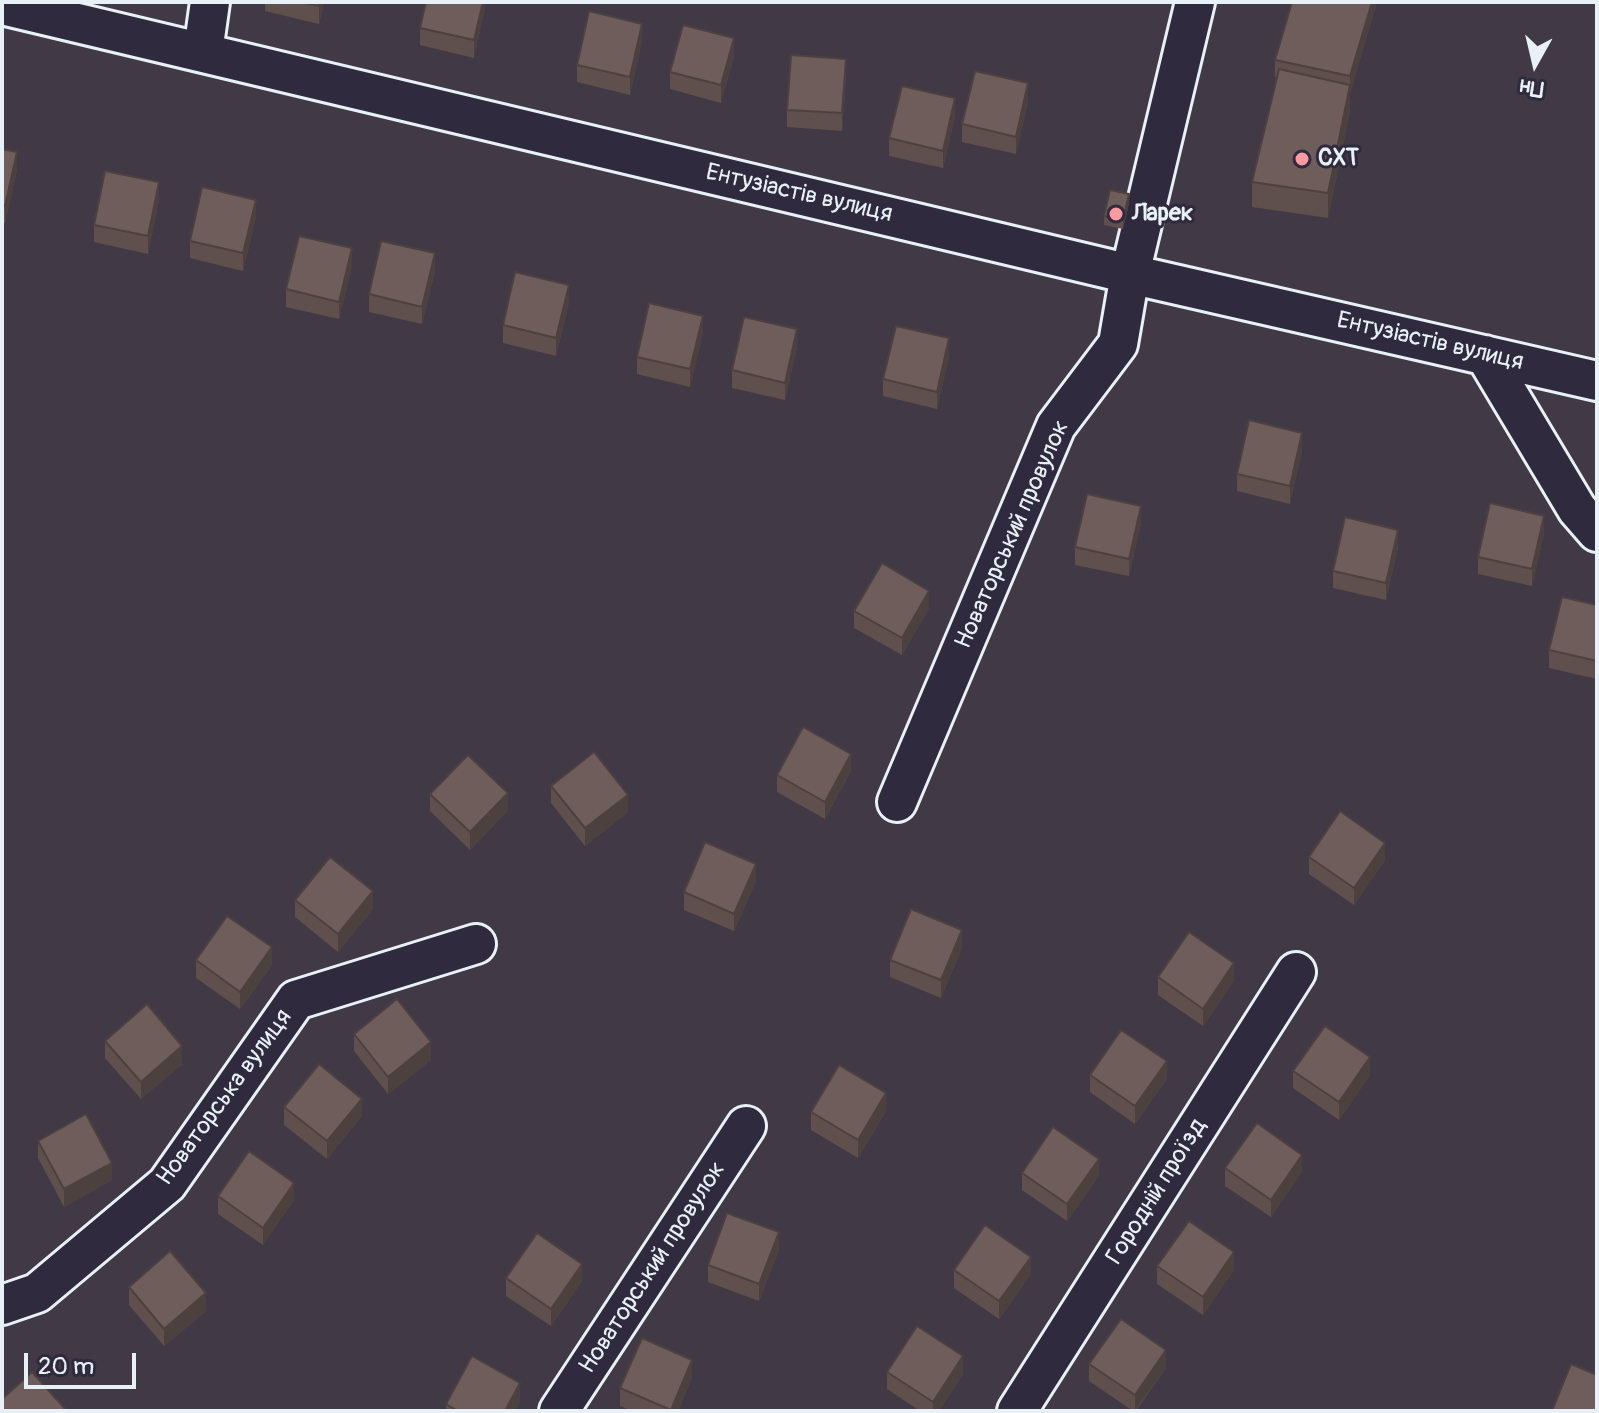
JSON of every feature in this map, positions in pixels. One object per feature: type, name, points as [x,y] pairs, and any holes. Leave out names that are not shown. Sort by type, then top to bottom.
[{"type":"street","points":[[203,52],[210,2]]},
{"type":"street","name":"Новаторський провулок","points":[[897,802],[1056,426],[1118,344],[1130,274],[1195,2]]},
{"type":"street","name":"Ентузіастів вулиця","points":[[2,5],[1130,274],[1597,381]]},
{"type":"street","points":[[1485,355],[1577,509],[1597,532]]},
{"type":"street","name":"Новаторська вулиця","points":[[2,1305],[37,1293],[167,1184],[296,1000],[476,944]]},
{"type":"street","name":"Городній проїзд","points":[[1017,1411],[1296,972]]},
{"type":"street","name":"Новаторський провулок","points":[[559,1411],[746,1126]]},
{"type":"building","points":[[426,2],[483,2],[474,40],[420,28]]},
{"type":"building","points":[[1292,2],[1372,2],[1350,76],[1275,60]]},
{"type":"building","points":[[589,11],[642,24],[630,77],[577,65]]},
{"type":"building","points":[[683,25],[734,38],[721,85],[670,72]]},
{"type":"building","points":[[791,55],[846,59],[842,113],[787,110]]},
{"type":"building","name":"СХТ","points":[[1279,69],[1350,85],[1328,193],[1252,182]]},
{"type":"building","points":[[975,71],[1028,83],[1016,137],[962,124]]},
{"type":"building","points":[[902,86],[955,98],[943,151],[889,138]]},
{"type":"building","points":[[2,149],[17,152],[5,206],[2,205]]},
{"type":"building","points":[[105,171],[159,182],[148,236],[94,225]]},
{"type":"building","points":[[202,187],[256,200],[243,253],[190,241]]},
{"type":"building","name":"Ларек","points":[[1110,190],[1129,194],[1123,220],[1104,216]]},
{"type":"building","points":[[299,236],[352,248],[339,302],[286,289]]},
{"type":"building","points":[[381,241],[435,253],[422,307],[369,294]]},
{"type":"building","points":[[515,272],[569,285],[556,338],[503,325]]},
{"type":"building","points":[[649,303],[703,316],[690,369],[637,357]]},
{"type":"building","points":[[744,317],[797,329],[785,383],[732,370]]},
{"type":"building","points":[[896,326],[949,338],[937,392],[883,379]]},
{"type":"building","points":[[1249,420],[1302,433],[1290,486],[1237,474]]},
{"type":"building","points":[[1087,494],[1141,506],[1129,559],[1075,547]]},
{"type":"building","points":[[1490,503],[1544,516],[1532,569],[1478,557]]},
{"type":"building","points":[[1345,517],[1398,530],[1386,583],[1333,571]]},
{"type":"building","points":[[882,563],[929,591],[902,638],[854,611]]},
{"type":"building","points":[[1562,597],[1597,605],[1597,661],[1549,650]]},
{"type":"building","points":[[803,727],[851,754],[825,802],[777,775]]},
{"type":"building","points":[[594,752],[628,795],[585,828],[551,786]]},
{"type":"building","points":[[468,755],[508,793],[470,832],[430,794]]},
{"type":"building","points":[[1340,811],[1385,843],[1354,888],[1309,857]]},
{"type":"building","points":[[705,842],[756,864],[734,914],[684,892]]},
{"type":"building","points":[[330,857],[373,891],[338,934],[295,900]]},
{"type":"building","points":[[911,909],[962,930],[941,980],[890,960]]},
{"type":"building","points":[[227,916],[272,947],[240,992],[196,960]]},
{"type":"building","points":[[1189,932],[1234,963],[1203,1009],[1158,977]]},
{"type":"building","points":[[397,999],[431,1042],[388,1077],[354,1034]]},
{"type":"building","points":[[147,1004],[182,1046],[141,1082],[105,1041]]},
{"type":"building","points":[[1325,1026],[1370,1057],[1339,1102],[1293,1071]]},
{"type":"building","points":[[1121,1030],[1167,1061],[1135,1106],[1090,1075]]},
{"type":"building","points":[[319,1064],[362,1099],[327,1141],[284,1107]]},
{"type":"building","points":[[839,1065],[886,1093],[858,1140],[811,1112]]},
{"type":"building","points":[[86,1114],[112,1163],[64,1189],[38,1141]]},
{"type":"building","points":[[1257,1123],[1302,1155],[1271,1200],[1225,1168]]},
{"type":"building","points":[[1053,1127],[1099,1159],[1067,1204],[1022,1173]]},
{"type":"building","points":[[249,1151],[294,1183],[263,1228],[218,1196]]},
{"type":"building","points":[[727,1213],[779,1232],[759,1284],[708,1265]]},
{"type":"building","points":[[1189,1221],[1234,1252],[1203,1297],[1157,1266]]},
{"type":"building","points":[[985,1225],[1031,1257],[999,1301],[954,1270]]},
{"type":"building","points":[[537,1233],[582,1264],[551,1309],[506,1278]]},
{"type":"building","points":[[170,1251],[206,1293],[164,1329],[129,1287]]},
{"type":"building","points":[[1121,1319],[1166,1350],[1135,1395],[1089,1364]]},
{"type":"building","points":[[917,1326],[963,1356],[933,1402],[887,1372]]},
{"type":"building","points":[[642,1338],[692,1360],[671,1410],[620,1388]]},
{"type":"building","points":[[472,1356],[520,1383],[505,1411],[458,1411],[446,1404]]},
{"type":"building","points":[[1571,1364],[1597,1375],[1597,1411],[1552,1411]]},
{"type":"building","points":[[32,1372],[67,1411],[2,1411],[2,1399]]},
{"type":"place","name":"СХТ","points":[[1302,159]]},
{"type":"place","name":"Ларек","points":[[1116,214]]}]
